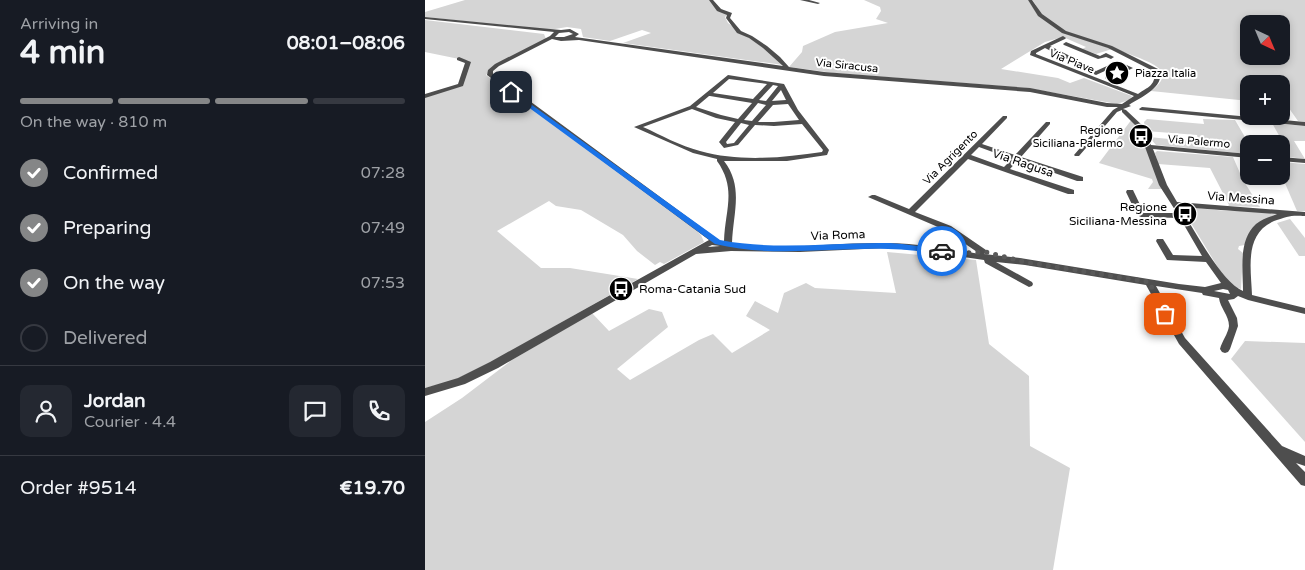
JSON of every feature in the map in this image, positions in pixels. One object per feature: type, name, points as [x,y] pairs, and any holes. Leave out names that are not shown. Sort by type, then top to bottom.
[{"type":"street","points":[[711,0],[719,10],[730,14],[728,18],[739,32],[745,33],[777,56],[787,68]]},
{"type":"street","points":[[802,0],[818,3]]},
{"type":"street","points":[[1030,0],[1040,14],[1064,32],[1110,47],[1155,68],[1160,74],[1158,80],[1124,109],[1077,155]]},
{"type":"street","points":[[425,18],[551,35],[564,39]]},
{"type":"street","name":"Via Siracusa","points":[[551,35],[560,31],[570,30],[577,36],[589,39],[787,68],[852,76],[1030,90],[1143,114],[1202,116],[1305,124]]},
{"type":"street","points":[[543,44],[551,35]]},
{"type":"street","points":[[577,36],[543,44],[497,66],[490,71],[490,75],[695,224],[712,245],[749,248]]},
{"type":"street","name":"Via Piave","points":[[1064,42],[1056,41],[1032,53],[1036,57],[1087,77],[1103,80]]},
{"type":"street","points":[[1064,42],[1100,58],[1106,55],[1111,57]]},
{"type":"street","points":[[1047,47],[1088,67],[1085,68],[1094,72],[1103,80],[1141,94]]},
{"type":"street","points":[[1040,48],[1054,54]]},
{"type":"street","points":[[1109,66],[1101,62],[1111,57]]},
{"type":"street","points":[[425,96],[461,85],[469,62],[459,59]]},
{"type":"street","points":[[1087,77],[1094,72],[1118,63],[1130,68],[1103,80]]},
{"type":"street","points":[[728,77],[782,85],[789,102],[826,150],[823,155],[787,159],[719,158],[695,152],[637,126],[692,107],[710,94],[728,77]]},
{"type":"street","points":[[763,102],[771,83]]},
{"type":"street","points":[[719,158],[763,102],[782,85]]},
{"type":"street","points":[[710,94],[763,102],[789,102]]},
{"type":"street","points":[[1141,94],[1136,102],[1143,114],[1141,127]]},
{"type":"street","points":[[692,107],[717,117],[746,123],[778,124],[803,122]]},
{"type":"street","points":[[1124,109],[1141,127],[1158,175],[1215,270],[1225,292],[1224,304],[1233,325],[1225,349]]},
{"type":"street","name":"Via Agrigento","points":[[910,213],[1005,117]]},
{"type":"street","points":[[1005,169],[1048,123]]},
{"type":"street","points":[[978,145],[1080,179]]},
{"type":"street","name":"Via Palermo","points":[[1148,147],[1240,155]]},
{"type":"street","name":"Via Ragusa","points":[[967,156],[1071,192]]},
{"type":"street","points":[[719,158],[720,162],[729,172],[733,187],[728,244]]},
{"type":"street","points":[[1290,160],[1305,161]]},
{"type":"street","points":[[1130,192],[1141,215],[1181,216]]},
{"type":"street","points":[[872,197],[948,228],[1004,272],[1029,284]]},
{"type":"street","name":"Via Messina","points":[[1175,204],[1305,214]]},
{"type":"street","points":[[1247,297],[1248,251],[1251,238],[1259,226],[1287,213]]},
{"type":"street","points":[[1160,241],[1169,258],[1208,259]]},
{"type":"street","points":[[425,392],[454,384],[482,372],[670,264],[712,245],[728,244],[749,248]]},
{"type":"street","name":"Via Roma","points":[[749,248],[789,250],[889,246],[983,255]]},
{"type":"street","points":[[983,255],[1179,287],[1225,292],[1305,312]]},
{"type":"street","points":[[999,259],[1004,272]]},
{"type":"street","points":[[1149,282],[1182,340],[1305,481]]},
{"type":"street","points":[[1225,292],[1305,312]]},
{"type":"street","points":[[1278,450],[1305,461]]},
{"type":"shaded area","points":[[465,0],[710,0],[728,14],[725,17],[728,23],[775,56],[783,65],[623,43],[651,33],[642,30],[610,41],[583,37],[581,29],[567,27],[549,30],[425,17],[425,12]]},
{"type":"shaded area","points":[[864,0],[1028,0],[1036,12],[1062,32],[1112,49],[1096,54],[1082,49],[1086,47],[1063,37],[1045,42],[1001,69],[1058,78],[1070,83],[1084,78],[1132,96],[1129,100],[1117,104],[1027,88],[834,73],[789,67],[802,52],[803,46],[835,32],[888,23],[876,19],[881,11],[880,7]]},
{"type":"shaded area","points":[[1032,0],[1305,0],[1305,122],[1298,121],[1290,110],[1290,75],[1240,75],[1240,100],[1151,91],[1159,83],[1163,75],[1157,67],[1134,56],[1068,33],[1040,13]]},
{"type":"shaded area","points":[[425,20],[544,34],[546,39],[493,66],[486,75],[687,222],[701,235],[704,242],[664,264],[660,262],[655,265],[637,251],[623,235],[581,210],[556,206],[549,201],[497,231],[541,268],[570,268],[638,279],[483,367],[452,381],[425,388],[425,97],[462,85],[469,61],[425,52]]},
{"type":"shaded area","points":[[1132,119],[1137,125],[1162,189],[1148,189],[1153,182],[1152,179],[1099,163]]},
{"type":"shaded area","points":[[1147,119],[1204,124],[1203,119],[1235,120],[1244,135],[1240,135],[1240,153],[1156,145],[1149,137],[1199,142],[1197,135],[1146,131],[1144,122]]},
{"type":"shaded area","points":[[1273,125],[1305,126],[1305,141],[1294,141],[1305,159],[1290,157],[1290,135],[1279,135]]},
{"type":"shaded area","points":[[1157,151],[1233,157],[1240,173],[1240,185],[1246,185],[1260,207],[1228,206],[1210,168],[1158,164],[1155,153]]},
{"type":"shaded area","points":[[1290,163],[1305,164],[1305,211],[1297,211],[1286,185],[1290,185]]},
{"type":"shaded area","points":[[1186,207],[1227,211],[1261,211],[1277,215],[1253,229],[1245,245],[1239,246],[1238,249],[1243,253],[1241,289],[1233,287],[1225,279],[1183,210]]},
{"type":"shaded area","points":[[1290,219],[1305,238],[1305,256],[1299,256],[1277,223]]},
{"type":"shaded area","points":[[887,252],[976,260],[989,344],[1029,376],[1030,446],[1070,468],[1053,570],[425,570],[425,422],[462,398],[512,360],[592,313],[609,331],[649,309],[662,312],[668,327],[617,369],[630,380],[699,340],[713,334],[732,353],[770,330],[746,316],[755,301],[778,313],[784,293],[806,283],[815,288],[896,293]]},
{"type":"shaded area","points":[[1245,341],[1305,343],[1305,442],[1231,359]]},
{"type":"way so far","points":[[942,251],[959,253],[986,252],[1025,262],[1149,282],[1165,314]]},
{"type":"place","name":"Piazza Italia","points":[[1117,73]]},
{"type":"place","name":"Regione Siciliana-Palermo","points":[[1141,136]]},
{"type":"place","name":"Regione Siciliana-Messina","points":[[1185,214]]},
{"type":"place","name":"Roma-Catania Sud","points":[[621,289]]},
{"type":"route","points":[[511,92],[718,242],[749,248],[776,250],[902,246],[942,251]]}]
